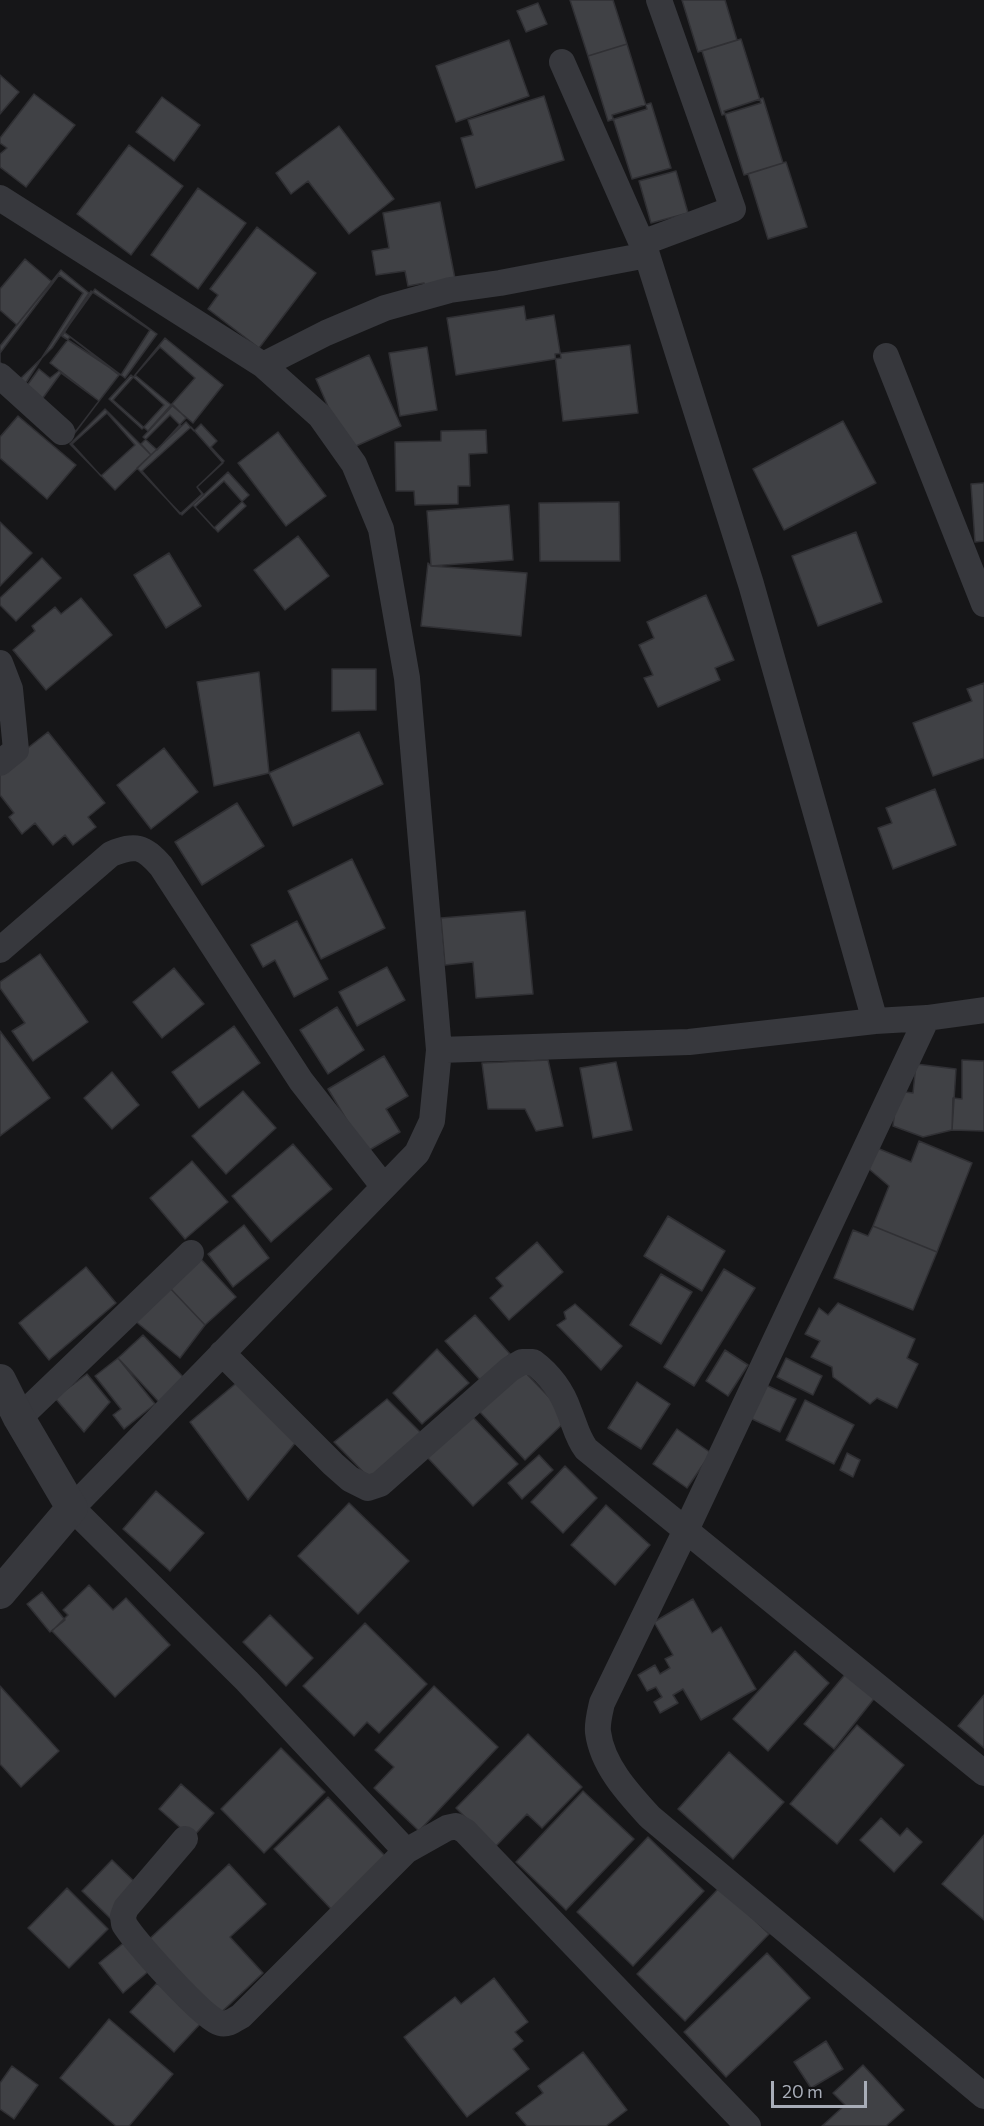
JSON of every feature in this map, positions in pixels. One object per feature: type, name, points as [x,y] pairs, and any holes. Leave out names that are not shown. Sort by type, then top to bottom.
[{"type":"street","points":[[263,365],[326,333],[385,308],[450,290],[500,283],[645,249],[733,209],[659,0]]},
{"type":"street","points":[[562,62],[645,249],[751,584],[875,1021]]},
{"type":"street","points":[[0,198],[263,365],[320,416],[354,464],[381,530],[407,678],[439,1050],[432,1121],[417,1153],[72,1508],[0,1593]]},
{"type":"street","points":[[886,356],[984,604]]},
{"type":"street","points":[[0,376],[62,432]]},
{"type":"street","points":[[0,663],[10,689],[15,750],[0,763]]},
{"type":"street","points":[[0,950],[111,854],[124,848],[145,849],[161,866],[301,1081],[384,1186]]},
{"type":"street","points":[[439,1050],[689,1042],[875,1021],[927,1018],[984,1010]]},
{"type":"street","points":[[927,1018],[602,1703],[598,1731],[606,1760],[630,1795],[650,1817],[984,2096]]},
{"type":"street","points":[[19,1418],[190,1253]]},
{"type":"street","points":[[222,1353],[333,1464],[350,1479],[368,1488],[380,1484],[510,1369],[522,1362],[533,1362],[550,1376],[568,1408],[579,1439],[586,1449],[984,1773]]},
{"type":"street","points":[[0,1380],[19,1418],[72,1508],[247,1681],[406,1851]]},
{"type":"street","points":[[185,1839],[126,1908],[123,1916],[124,1924],[182,1991],[211,2019],[223,2024],[241,2016],[406,1851],[447,1828],[456,1826],[465,1832],[748,2126]]},
{"type":"building","points":[[570,0],[613,0],[627,44],[588,56]]},
{"type":"building","points":[[682,0],[725,0],[737,40],[698,52]]},
{"type":"building","points":[[538,3],[547,24],[526,32],[517,11]]},
{"type":"building","points":[[741,39],[761,103],[722,115],[702,51]]},
{"type":"building","points":[[509,40],[529,96],[456,122],[436,66]]},
{"type":"building","points":[[627,44],[647,109],[608,121],[588,56]]},
{"type":"building","points":[[0,75],[19,92],[0,114]]},
{"type":"building","points":[[34,94],[75,125],[26,187],[0,167],[0,154],[7,148],[0,143],[0,138]]},
{"type":"building","points":[[544,96],[564,160],[476,188],[461,138],[473,135],[468,120]]},
{"type":"building","points":[[162,97],[200,125],[174,161],[136,132]]},
{"type":"building","points":[[763,98],[783,163],[744,175],[724,111]]},
{"type":"building","points":[[651,103],[671,168],[632,179],[612,115]]},
{"type":"building","points":[[339,126],[394,199],[349,234],[308,181],[291,194],[276,173]]},
{"type":"building","points":[[129,145],[183,186],[131,255],[77,214]]},
{"type":"building","points":[[786,162],[807,227],[768,239],[748,174]]},
{"type":"building","points":[[676,171],[688,213],[651,223],[639,181]]},
{"type":"building","points":[[198,188],[246,223],[198,289],[151,255]]},
{"type":"building","points":[[440,202],[457,289],[426,294],[424,283],[408,286],[405,271],[376,275],[372,251],[389,248],[383,213]]},
{"type":"building","points":[[257,227],[316,273],[259,348],[208,309],[218,295],[210,289]]},
{"type":"building","points":[[25,259],[52,282],[17,325],[0,310],[0,289]]},
{"type":"building","points":[[61,270],[89,293],[52,348],[18,381],[0,367],[0,346]]},
{"type":"building","points":[[59,275],[83,293],[22,389],[0,362],[0,353]]},
{"type":"building","points":[[95,289],[157,334],[125,378],[64,332]]},
{"type":"building","points":[[91,291],[150,330],[121,375],[62,336]]},
{"type":"building","points":[[524,306],[526,320],[554,315],[561,358],[456,375],[447,318]]},
{"type":"building","points":[[70,337],[119,375],[99,401],[50,363]]},
{"type":"building","points":[[165,338],[223,385],[193,423],[135,375]]},
{"type":"building","points":[[630,345],[638,413],[563,421],[555,354]]},
{"type":"building","points":[[160,347],[195,378],[148,431],[113,400]]},
{"type":"building","points":[[427,347],[437,410],[400,416],[389,353]]},
{"type":"building","points":[[369,355],[401,426],[347,450],[316,379]]},
{"type":"building","points":[[39,369],[50,378],[59,371],[99,401],[76,431],[23,391]]},
{"type":"building","points":[[61,373],[99,401],[74,434],[37,406]]},
{"type":"building","points":[[131,375],[164,405],[142,429],[109,399]]},
{"type":"building","points":[[173,405],[186,418],[157,450],[143,437]]},
{"type":"building","points":[[105,409],[151,455],[115,490],[70,444]]},
{"type":"building","points":[[107,413],[135,445],[101,476],[72,444]]},
{"type":"building","points":[[170,415],[181,426],[151,455],[141,444]]},
{"type":"building","points":[[18,416],[76,465],[47,499],[0,458],[0,437]]},
{"type":"building","points":[[843,421],[876,483],[784,530],[753,469]]},
{"type":"building","points":[[186,422],[194,431],[201,424],[217,441],[211,447],[224,461],[197,487],[204,495],[182,515],[137,468]]},
{"type":"building","points":[[191,427],[223,463],[197,487],[202,494],[180,514],[142,471]]},
{"type":"building","points":[[486,430],[487,453],[469,454],[470,486],[458,486],[458,504],[415,505],[414,491],[396,491],[395,442],[441,441],[441,431]]},
{"type":"building","points":[[278,432],[326,496],[286,526],[238,463]]},
{"type":"building","points":[[228,472],[249,495],[214,528],[193,505]]},
{"type":"building","points":[[224,481],[246,506],[218,532],[195,507]]},
{"type":"building","points":[[984,483],[984,541],[975,542],[971,484]]},
{"type":"building","points":[[619,502],[620,561],[540,561],[539,503]]},
{"type":"building","points":[[509,505],[513,560],[431,566],[427,511]]},
{"type":"building","points":[[0,522],[32,553],[0,586]]},
{"type":"building","points":[[856,532],[882,602],[818,626],[792,556]]},
{"type":"building","points":[[298,536],[329,576],[285,610],[254,570]]},
{"type":"building","points":[[169,553],[201,606],[166,628],[134,575]]},
{"type":"building","points":[[42,558],[61,578],[16,621],[0,605],[0,598]]},
{"type":"building","points":[[428,563],[431,566],[527,573],[521,636],[421,626]]},
{"type":"building","points":[[706,595],[734,660],[715,668],[720,680],[658,707],[644,678],[653,675],[639,645],[654,638],[647,622]]},
{"type":"building","points":[[81,598],[112,635],[46,690],[13,650],[35,631],[32,626],[55,607],[61,614]]},
{"type":"building","points":[[332,669],[376,669],[376,710],[332,711]]},
{"type":"building","points":[[259,672],[269,773],[214,786],[197,682]]},
{"type":"building","points":[[984,683],[984,758],[933,776],[913,723],[972,701],[967,689]]},
{"type":"building","points":[[48,732],[105,803],[88,817],[96,827],[73,845],[65,835],[53,845],[35,823],[22,834],[9,817],[14,813],[0,795],[0,770]]},
{"type":"building","points":[[359,732],[383,784],[293,826],[269,773]]},
{"type":"building","points":[[164,748],[198,792],[151,829],[117,785]]},
{"type":"building","points":[[935,789],[956,845],[893,869],[878,828],[892,823],[886,808]]},
{"type":"building","points":[[237,803],[264,846],[202,885],[175,842]]},
{"type":"building","points":[[352,859],[385,928],[321,959],[288,891]]},
{"type":"building","points":[[525,911],[533,994],[476,998],[473,962],[445,965],[441,918]]},
{"type":"building","points":[[297,921],[328,979],[294,997],[275,960],[263,967],[251,945]]},
{"type":"building","points":[[40,954],[88,1022],[33,1061],[12,1031],[25,1023],[0,988],[0,982]]},
{"type":"building","points":[[387,967],[405,1000],[357,1026],[339,992]]},
{"type":"building","points":[[174,968],[204,1004],[162,1038],[133,1002]]},
{"type":"building","points":[[337,1007],[364,1050],[328,1074],[300,1030]]},
{"type":"building","points":[[234,1026],[260,1063],[199,1108],[172,1072]]},
{"type":"building","points":[[0,1031],[50,1098],[0,1136]]},
{"type":"building","points":[[384,1056],[408,1096],[386,1109],[400,1132],[366,1152],[328,1089]]},
{"type":"building","points":[[548,1060],[563,1126],[536,1131],[525,1109],[488,1109],[482,1063]]},
{"type":"building","points":[[962,1060],[984,1061],[984,1131],[952,1130],[953,1098],[962,1099]]},
{"type":"building","points":[[616,1062],[632,1130],[593,1138],[580,1068]]},
{"type":"building","points":[[916,1064],[956,1069],[952,1130],[923,1137],[893,1126],[897,1091],[913,1093]]},
{"type":"building","points":[[112,1072],[139,1105],[112,1129],[84,1098]]},
{"type":"building","points":[[243,1091],[276,1128],[226,1174],[192,1136]]},
{"type":"building","points":[[919,1141],[972,1163],[937,1252],[873,1226],[889,1186],[869,1169],[877,1148],[911,1162]]},
{"type":"building","points":[[293,1144],[332,1189],[271,1242],[232,1196]]},
{"type":"building","points":[[192,1161],[228,1202],[185,1239],[150,1198]]},
{"type":"building","points":[[668,1216],[725,1251],[702,1291],[644,1256]]},
{"type":"building","points":[[244,1225],[269,1258],[233,1287],[208,1254]]},
{"type":"building","points":[[873,1226],[937,1252],[913,1310],[834,1278],[853,1230],[868,1236]]},
{"type":"building","points":[[537,1242],[563,1272],[509,1320],[490,1298],[503,1286],[496,1278]]},
{"type":"building","points":[[200,1258],[236,1297],[205,1325],[169,1287]]},
{"type":"building","points":[[86,1267],[116,1303],[49,1360],[19,1323]]},
{"type":"building","points":[[724,1269],[755,1288],[694,1386],[664,1367]]},
{"type":"building","points":[[661,1274],[692,1292],[661,1344],[630,1325]]},
{"type":"building","points":[[169,1287],[205,1325],[180,1358],[134,1320]]},
{"type":"building","points":[[838,1303],[915,1339],[907,1358],[918,1364],[897,1408],[877,1398],[870,1404],[833,1377],[832,1367],[811,1357],[820,1341],[805,1334],[819,1308],[828,1315]]},
{"type":"building","points":[[575,1304],[622,1346],[601,1370],[557,1325],[566,1319],[564,1312]]},
{"type":"building","points":[[475,1315],[510,1354],[481,1381],[445,1341]]},
{"type":"building","points":[[143,1335],[185,1379],[159,1402],[118,1358]]},
{"type":"building","points":[[437,1349],[469,1383],[422,1424],[393,1393]]},
{"type":"building","points":[[725,1350],[748,1365],[728,1396],[706,1381]]},
{"type":"building","points":[[118,1358],[155,1404],[124,1429],[113,1415],[121,1409],[95,1376]]},
{"type":"building","points":[[786,1358],[822,1376],[813,1395],[777,1377]]},
{"type":"building","points":[[523,1370],[569,1418],[525,1460],[479,1411]]},
{"type":"building","points":[[87,1374],[110,1402],[84,1432],[55,1398]]},
{"type":"building","points":[[240,1380],[296,1442],[248,1500],[190,1422]]},
{"type":"building","points":[[637,1382],[670,1404],[641,1449],[608,1428]]},
{"type":"building","points":[[766,1385],[796,1399],[780,1432],[750,1418]]},
{"type":"building","points":[[387,1399],[423,1435],[373,1482],[334,1442]]},
{"type":"building","points":[[805,1400],[854,1425],[834,1464],[786,1440]]},
{"type":"building","points":[[471,1415],[518,1464],[473,1506],[427,1457]]},
{"type":"building","points":[[677,1429],[711,1453],[687,1488],[653,1464]]},
{"type":"building","points":[[847,1453],[860,1460],[853,1477],[840,1470]]},
{"type":"building","points":[[539,1455],[553,1470],[522,1499],[508,1483]]},
{"type":"building","points":[[565,1466],[597,1498],[563,1533],[531,1502]]},
{"type":"building","points":[[156,1491],[204,1533],[170,1571],[123,1529]]},
{"type":"building","points":[[349,1503],[409,1561],[358,1614],[298,1556]]},
{"type":"building","points":[[606,1505],[650,1545],[615,1585],[571,1545]]},
{"type":"building","points":[[89,1585],[113,1610],[126,1598],[170,1645],[115,1697],[52,1631],[68,1615],[63,1610]]},
{"type":"building","points":[[42,1592],[65,1620],[50,1632],[27,1604]]},
{"type":"building","points":[[693,1599],[712,1633],[721,1627],[756,1689],[701,1720],[683,1689],[673,1695],[678,1703],[660,1713],[654,1702],[662,1697],[656,1687],[647,1691],[638,1675],[655,1665],[660,1674],[670,1668],[665,1659],[673,1655],[654,1622]]},
{"type":"building","points":[[270,1615],[313,1658],[286,1686],[243,1642]]},
{"type":"building","points":[[365,1623],[427,1684],[379,1733],[367,1722],[354,1736],[303,1686]]},
{"type":"building","points":[[795,1651],[829,1683],[768,1751],[733,1719]]},
{"type":"building","points":[[848,1671],[877,1695],[834,1749],[804,1724]]},
{"type":"building","points":[[0,1686],[59,1751],[21,1787],[0,1764]]},
{"type":"building","points":[[434,1686],[498,1747],[419,1831],[374,1788],[394,1767],[375,1750]]},
{"type":"building","points":[[984,1695],[984,1748],[958,1726]]},
{"type":"building","points":[[857,1725],[904,1765],[837,1844],[790,1804]]},
{"type":"building","points":[[528,1734],[582,1787],[542,1828],[527,1814],[495,1847],[456,1808]]},
{"type":"building","points":[[281,1748],[325,1792],[264,1853],[221,1809]]},
{"type":"building","points":[[729,1752],[784,1802],[733,1859],[678,1809]]},
{"type":"building","points":[[181,1784],[214,1813],[192,1838],[159,1809]]},
{"type":"building","points":[[583,1791],[634,1839],[566,1910],[516,1862]]},
{"type":"building","points":[[328,1797],[387,1858],[333,1911],[274,1849]]},
{"type":"building","points":[[881,1818],[900,1836],[907,1828],[922,1842],[894,1872],[860,1840]]},
{"type":"building","points":[[984,1835],[984,1920],[942,1884]]},
{"type":"building","points":[[648,1837],[704,1891],[633,1966],[577,1912]]},
{"type":"building","points":[[112,1860],[141,1888],[111,1919],[82,1891]]},
{"type":"building","points":[[229,1864],[266,1904],[230,1937],[263,1973],[214,2019],[144,1944]]},
{"type":"building","points":[[720,1887],[769,1934],[685,2021],[637,1974]]},
{"type":"building","points":[[67,1888],[108,1929],[69,1968],[28,1928]]},
{"type":"building","points":[[126,1941],[150,1970],[123,1993],[99,1963]]},
{"type":"building","points":[[767,1953],[810,1998],[726,2077],[684,2032]]},
{"type":"building","points":[[494,1978],[528,2022],[515,2032],[523,2041],[513,2049],[529,2069],[467,2117],[404,2037],[455,1997],[461,2004]]},
{"type":"building","points":[[157,1983],[201,2023],[174,2052],[130,2012]]},
{"type":"building","points":[[109,2019],[173,2074],[129,2126],[116,2126],[60,2078]]},
{"type":"building","points":[[826,2041],[843,2069],[811,2088],[794,2062]]},
{"type":"building","points":[[583,2052],[627,2110],[606,2126],[527,2126],[516,2113],[543,2093],[538,2086]]},
{"type":"building","points":[[863,2065],[904,2110],[886,2126],[822,2126],[845,2105],[833,2093]]},
{"type":"building","points":[[12,2066],[38,2085],[14,2119],[0,2109],[0,2083]]}]
